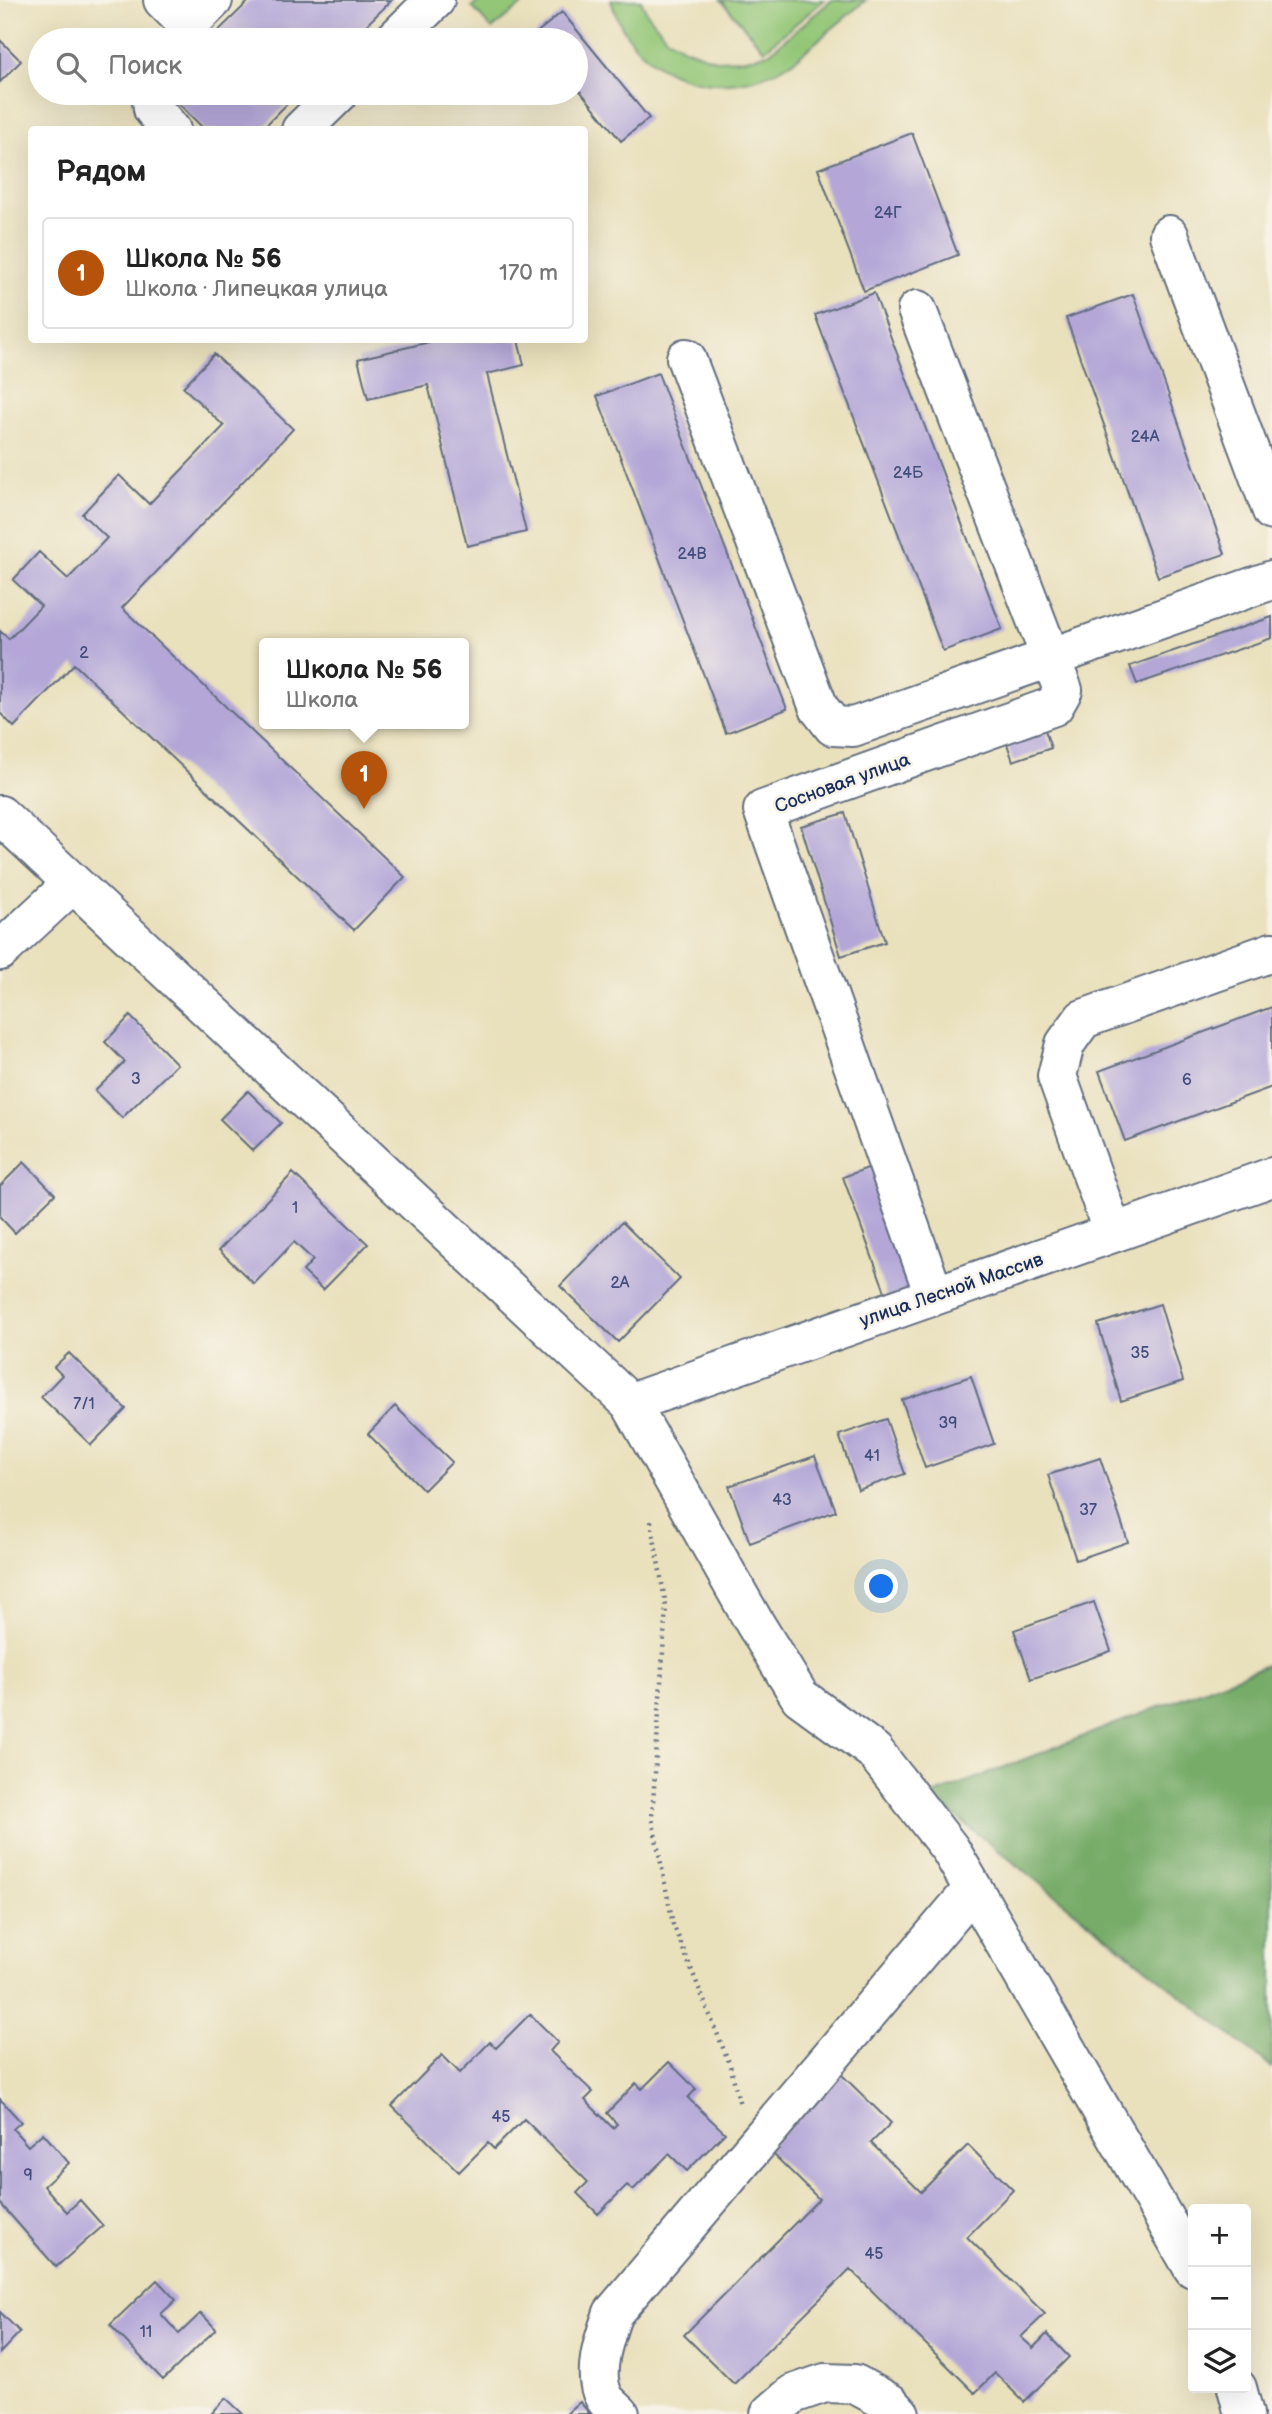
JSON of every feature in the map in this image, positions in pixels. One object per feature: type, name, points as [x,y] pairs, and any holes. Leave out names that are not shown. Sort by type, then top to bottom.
[{"type":"street","points":[[406,28],[435,0]]},
{"type":"street","points":[[152,105],[153,110],[167,126]]},
{"type":"street","points":[[305,126],[327,105]]},
{"type":"street","points":[[1169,235],[1272,512]]},
{"type":"street","points":[[918,310],[1051,658]]},
{"type":"street","points":[[686,358],[819,708],[833,726],[853,727],[1272,580]]},
{"type":"street","name":"Сосновая улица","points":[[934,1295],[763,810],[1054,706],[1063,691],[1051,658]]},
{"type":"street","points":[[0,816],[630,1403],[754,1622],[800,1697],[874,1751],[950,1849],[1188,2258]]},
{"type":"street","points":[[0,951],[72,884]]},
{"type":"street","points":[[1113,1233],[1057,1076],[1065,1044],[1083,1019],[1272,952]]},
{"type":"street","name":"улица Лесной Массив","points":[[630,1403],[1272,1177]]},
{"type":"street","points":[[620,2414],[604,2397],[599,2377],[600,2347],[613,2313],[973,1889]]},
{"type":"street","points":[[770,2414],[793,2394],[825,2383],[855,2384],[890,2403],[900,2414]]},
{"type":"street","points":[[1238,2393],[1244,2414]]},
{"type":"path","points":[[650,1511],[666,1606],[652,1818],[673,1924],[730,2065],[751,2151]]},
{"type":"green space","points":[[481,0],[528,0],[493,28],[472,7]]},
{"type":"green space","points":[[611,0],[641,0],[647,13],[667,38],[684,48],[716,60],[746,59],[769,53],[832,0],[866,0],[791,63],[765,76],[737,82],[710,83],[684,78],[660,67],[639,50],[623,28]]},
{"type":"green space","points":[[721,0],[824,0],[764,50]]},
{"type":"green space","points":[[1272,1663],[1272,2068],[930,1796]]},
{"type":"building","points":[[250,0],[392,0],[363,28],[221,28]]},
{"type":"building","points":[[562,12],[575,28],[543,28]]},
{"type":"building","points":[[0,40],[21,61],[0,82]]},
{"type":"building","points":[[588,44],[649,118],[621,141],[588,101]]},
{"type":"building","points":[[180,105],[286,105],[265,126],[201,126]]},
{"type":"building","points":[[912,133],[958,255],[864,291],[818,169]]},
{"type":"building","points":[[874,293],[1002,629],[943,651],[815,315]]},
{"type":"building","points":[[1133,294],[1225,554],[1158,577],[1066,318]]},
{"type":"building","points":[[425,343],[519,343],[524,365],[487,374],[526,532],[467,546],[428,385],[368,399],[358,359]]},
{"type":"building","points":[[214,354],[293,429],[122,608],[405,877],[354,930],[74,664],[14,727],[0,713],[0,631],[9,639],[41,606],[13,580],[39,552],[68,579],[107,538],[82,514],[119,475],[149,504],[224,426],[183,387]]},
{"type":"building","points":[[658,373],[787,709],[726,733],[597,396]]},
{"type":"building","points":[[1272,617],[1272,638],[1137,684],[1130,666]]},
{"type":"building","points":[[1044,727],[1051,748],[1013,761],[1006,741]]},
{"type":"building","points":[[845,813],[885,942],[841,956],[801,826]]},
{"type":"building","points":[[1272,1007],[1272,1087],[1125,1141],[1099,1071]]},
{"type":"building","points":[[130,1016],[177,1064],[122,1118],[95,1091],[125,1062],[105,1042]]},
{"type":"building","points":[[248,1091],[281,1123],[253,1151],[220,1119]]},
{"type":"building","points":[[24,1162],[55,1194],[15,1233],[0,1217],[0,1186]]},
{"type":"building","points":[[873,1166],[917,1289],[888,1300],[843,1177]]},
{"type":"building","points":[[293,1173],[368,1244],[323,1290],[303,1271],[313,1260],[294,1242],[254,1284],[219,1250]]},
{"type":"building","points":[[622,1222],[680,1279],[618,1342],[560,1286]]},
{"type":"building","points":[[1160,1304],[1183,1381],[1121,1401],[1098,1324]]},
{"type":"building","points":[[69,1353],[126,1409],[91,1445],[41,1397],[62,1375],[54,1367]]},
{"type":"building","points":[[971,1376],[994,1444],[925,1468],[902,1400]]},
{"type":"building","points":[[395,1406],[452,1462],[424,1490],[368,1434]]},
{"type":"building","points":[[886,1419],[905,1474],[858,1490],[839,1435]]},
{"type":"building","points":[[815,1456],[836,1511],[750,1543],[729,1486]]},
{"type":"building","points":[[1100,1458],[1128,1542],[1076,1560],[1048,1475]]},
{"type":"building","points":[[1094,1602],[1111,1651],[1031,1679],[1014,1630]]},
{"type":"building","points":[[530,2014],[558,2042],[550,2051],[593,2092],[585,2100],[613,2128],[617,2124],[607,2113],[636,2083],[642,2089],[669,2062],[696,2089],[688,2098],[725,2133],[687,2171],[669,2154],[633,2190],[627,2185],[598,2214],[577,2193],[588,2182],[524,2119],[494,2149],[488,2143],[459,2172],[392,2106],[442,2055],[460,2073],[490,2042],[496,2048]]},
{"type":"building","points":[[841,2074],[891,2123],[871,2143],[921,2192],[968,2145],[1013,2190],[967,2237],[1045,2314],[1021,2337],[1033,2348],[1047,2334],[1069,2357],[1024,2402],[995,2373],[975,2393],[850,2269],[734,2384],[684,2335],[819,2199],[768,2149]]},
{"type":"building","points":[[0,2099],[21,2122],[13,2129],[28,2146],[43,2133],[69,2163],[44,2186],[67,2212],[80,2200],[103,2226],[56,2267],[0,2203]]},
{"type":"building","points":[[157,2280],[176,2300],[161,2314],[179,2334],[201,2313],[216,2329],[163,2380],[110,2325]]},
{"type":"building","points":[[0,2312],[20,2332],[0,2353]]},
{"type":"building","points":[[226,2398],[243,2414],[211,2414]]},
{"type":"building","points":[[580,2402],[590,2414],[566,2414]]},
{"type":"place","name":"Школа № 56","points":[[364,809]]}]
